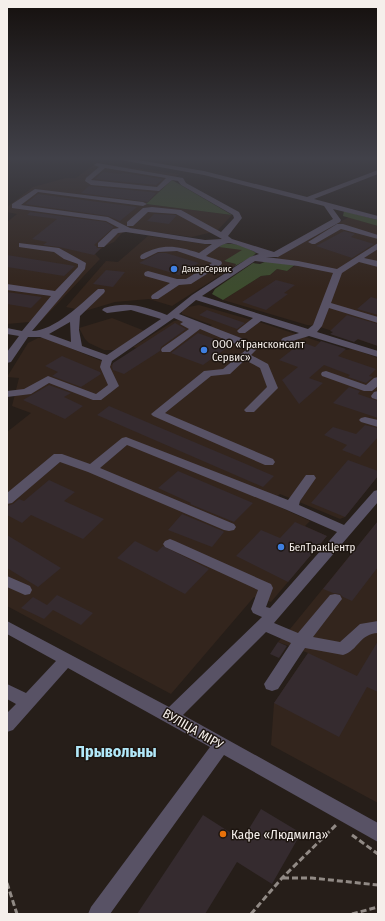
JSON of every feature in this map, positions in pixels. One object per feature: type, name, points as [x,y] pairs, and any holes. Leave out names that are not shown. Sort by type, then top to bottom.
[{"type":"street","points":[[21,202],[15,206],[108,219],[117,224],[128,227],[205,242],[226,239]]},
{"type":"street","points":[[117,224],[126,222],[143,204],[128,202]]},
{"type":"street","points":[[215,202],[236,214],[238,218],[224,234],[226,239]]},
{"type":"street","points":[[317,202],[378,218]]},
{"type":"street","points":[[101,245],[116,231],[128,227],[146,210],[152,209],[178,212],[226,239],[254,248],[266,254],[275,255],[337,220],[326,204]]},
{"type":"street","points":[[312,242],[340,226],[378,237]]},
{"type":"street","points":[[200,256],[226,239]]},
{"type":"street","points":[[7,360],[24,334],[56,294],[82,267],[82,263],[67,257],[56,250],[22,245]]},
{"type":"street","points":[[286,340],[311,332],[317,326],[338,272],[378,245]]},
{"type":"street","points":[[144,257],[156,250],[177,249],[218,263],[188,282],[177,282],[148,274]]},
{"type":"street","points":[[7,394],[27,392],[48,379],[97,398],[114,386],[105,367],[108,359],[172,316],[195,297],[253,259],[266,254]]},
{"type":"street","points":[[253,259],[276,259],[305,263],[338,272]]},
{"type":"street","points":[[358,259],[378,264]]},
{"type":"street","points":[[155,297],[177,282]]},
{"type":"street","points":[[7,287],[56,294]]},
{"type":"street","points":[[41,334],[75,316],[101,291]]},
{"type":"street","points":[[195,297],[378,354]]},
{"type":"street","points":[[325,304],[378,320]]},
{"type":"street","points":[[107,310],[116,307],[129,306],[172,316],[238,340],[253,348],[226,372],[208,374],[157,414],[269,462]]},
{"type":"street","points":[[75,316],[74,330],[77,347]]},
{"type":"street","points":[[166,350],[196,328],[176,320],[172,316]]},
{"type":"street","points":[[242,331],[260,316]]},
{"type":"street","points":[[7,331],[24,334],[41,334],[108,359]]},
{"type":"street","points":[[244,356],[264,366],[273,388],[250,410]]},
{"type":"street","points":[[326,374],[368,389],[378,380]]},
{"type":"street","points":[[365,420],[378,424]]},
{"type":"street","points":[[92,469],[126,440],[346,530]]},
{"type":"street","points":[[7,500],[58,457],[92,469],[229,527]]},
{"type":"street","points":[[292,507],[294,500],[310,478]]},
{"type":"street","points":[[171,716],[268,621],[378,494]]},
{"type":"street","points":[[170,544],[266,588],[258,609],[268,621],[302,641],[343,649],[365,628],[378,627]]},
{"type":"street","points":[[7,581],[25,590]]},
{"type":"street","points":[[272,684],[302,641],[335,599]]},
{"type":"street","name":"ВУЛІЦА МІРУ","points":[[7,627],[171,716],[221,746],[378,833]]},
{"type":"street","points":[[7,725],[66,660]]},
{"type":"street","points":[[7,691],[27,702]]},
{"type":"street","points":[[98,914],[221,746]]},
{"type":"path","points":[[251,914],[282,878],[338,824]]},
{"type":"path","points":[[282,878],[312,878],[378,885]]},
{"type":"path","points":[[7,883],[17,914]]},
{"type":"path","points":[[352,914],[378,907]]},
{"type":"shaded area","points":[[14,202],[148,202],[146,204],[232,215],[217,231],[192,237],[118,227],[123,232],[114,242],[103,247],[95,254],[100,259],[41,321],[7,324],[7,222],[17,214],[7,212],[7,207]]},
{"type":"shaded area","points":[[349,217],[378,226],[378,346],[317,326],[307,325],[223,300],[261,276],[270,275],[277,269],[287,271],[296,265],[276,259],[277,257]]},
{"type":"shaded area","points":[[148,236],[241,249],[243,251],[224,261],[236,264],[235,266],[172,306],[149,299],[115,302],[85,311],[66,307],[106,261],[118,262]]},
{"type":"shaded area","points":[[199,305],[259,322],[345,350],[353,349],[378,358],[378,476],[345,517],[340,519],[280,494],[274,499],[271,503],[310,521],[305,526],[327,536],[271,602],[254,597],[171,694],[7,606],[7,432],[31,413],[12,406],[19,378],[7,377],[28,343],[38,338],[46,338],[111,365],[137,348],[133,347],[174,321],[179,320],[206,329],[212,325],[182,314],[182,311],[188,307]]},
{"type":"shaded area","points":[[112,318],[145,331],[120,348],[114,350],[104,350],[89,343],[79,328]]},
{"type":"shaded area","points":[[378,521],[378,803],[271,745],[274,703],[308,653],[278,642]]},
{"type":"green space","points":[[148,202],[210,202],[232,215],[146,204]]},
{"type":"green space","points":[[344,211],[378,220],[378,226],[343,216]]},
{"type":"green space","points":[[223,244],[232,244],[248,248],[256,253],[235,266],[236,264],[224,261],[242,250],[219,247]]},
{"type":"green space","points":[[269,260],[296,264],[287,271],[277,269],[270,275],[261,276],[223,300],[212,294],[215,289],[253,263],[260,264]]},
{"type":"building","points":[[28,202],[99,202],[137,207],[120,221],[108,216],[25,204]]},
{"type":"building","points":[[30,212],[106,222],[114,227],[94,245],[97,248],[101,248],[94,255],[43,245],[47,242],[32,239],[57,219],[27,215]]},
{"type":"building","points":[[154,214],[176,216],[169,224],[147,221]]},
{"type":"building","points":[[344,231],[355,234],[351,237],[374,244],[352,258],[316,246]]},
{"type":"building","name":"ДакарСервис","points":[[158,253],[166,253],[199,263],[179,275],[139,263]]},
{"type":"building","points":[[7,255],[75,266],[64,276],[7,267]]},
{"type":"building","points":[[106,270],[125,272],[113,287],[93,284]]},
{"type":"building","points":[[276,280],[295,285],[284,293],[288,294],[266,310],[242,302]]},
{"type":"building","points":[[7,292],[42,297],[31,308],[7,304]]},
{"type":"building","points":[[371,297],[378,299],[378,315],[357,309]]},
{"type":"building","points":[[207,310],[245,323],[237,329],[199,315]]},
{"type":"building","points":[[347,315],[378,324],[378,346],[358,339],[354,342],[330,334],[333,332],[330,331]]},
{"type":"building","points":[[175,323],[186,329],[161,347],[160,351],[124,374],[113,370],[113,363]]},
{"type":"building","points":[[198,333],[231,345],[203,365],[171,353]]},
{"type":"building","points":[[321,341],[346,349],[338,356],[376,369],[369,376],[373,377],[366,383],[348,377],[350,375],[324,365],[309,378],[323,383],[299,404],[282,380],[298,367],[279,360],[302,342],[315,347]]},
{"type":"building","points":[[62,356],[100,372],[101,374],[81,387],[52,376],[58,372],[45,366]]},
{"type":"building","points":[[49,385],[71,393],[64,397],[83,406],[65,419],[23,400]]},
{"type":"building","points":[[349,387],[360,391],[358,394],[378,401],[378,418],[333,403]]},
{"type":"building","points":[[109,406],[274,476],[263,487],[97,415]]},
{"type":"building","points":[[365,425],[378,428],[378,437],[360,457],[342,450],[347,445],[324,435],[333,427],[356,434]]},
{"type":"building","points":[[348,460],[378,471],[378,476],[345,517],[311,503]]},
{"type":"building","points":[[178,471],[253,503],[234,522],[190,504],[191,503],[158,488]]},
{"type":"building","points":[[49,480],[75,492],[64,501],[104,519],[83,539],[31,515],[22,523],[7,515],[7,506],[13,504],[19,499],[24,501]]},
{"type":"building","points":[[182,514],[224,532],[212,547],[168,530]]},
{"type":"building","points":[[378,521],[378,567],[352,601],[340,594],[323,589]]},
{"type":"building","name":"БелТракЦентр","points":[[295,522],[327,536],[288,582],[236,556],[261,530],[280,538]]},
{"type":"building","points":[[7,535],[61,568],[38,587],[7,568]]},
{"type":"building","points":[[135,541],[157,552],[163,546],[209,569],[185,594],[117,558]]},
{"type":"building","points":[[57,595],[93,613],[81,625],[53,610],[44,619],[21,608],[33,597],[47,605]]},
{"type":"building","points":[[378,641],[378,692],[367,687],[339,737],[274,703],[308,653],[357,676]]},
{"type":"building","points":[[278,642],[287,646],[279,658],[270,654]]},
{"type":"building","points":[[261,809],[301,833],[272,884],[237,862],[205,914],[137,914],[203,815],[242,840]]},
{"type":"place","name":"ДакарСервис","points":[[174,269]]},
{"type":"place","name":"ООО «Трансконсалт Сервис»","points":[[204,350]]},
{"type":"place","name":"БелТракЦентр","points":[[281,547]]},
{"type":"place","name":"Кафе «Людмила»","points":[[223,834]]},
{"type":"district","name":"Прывольны","points":[[116,751]]}]
